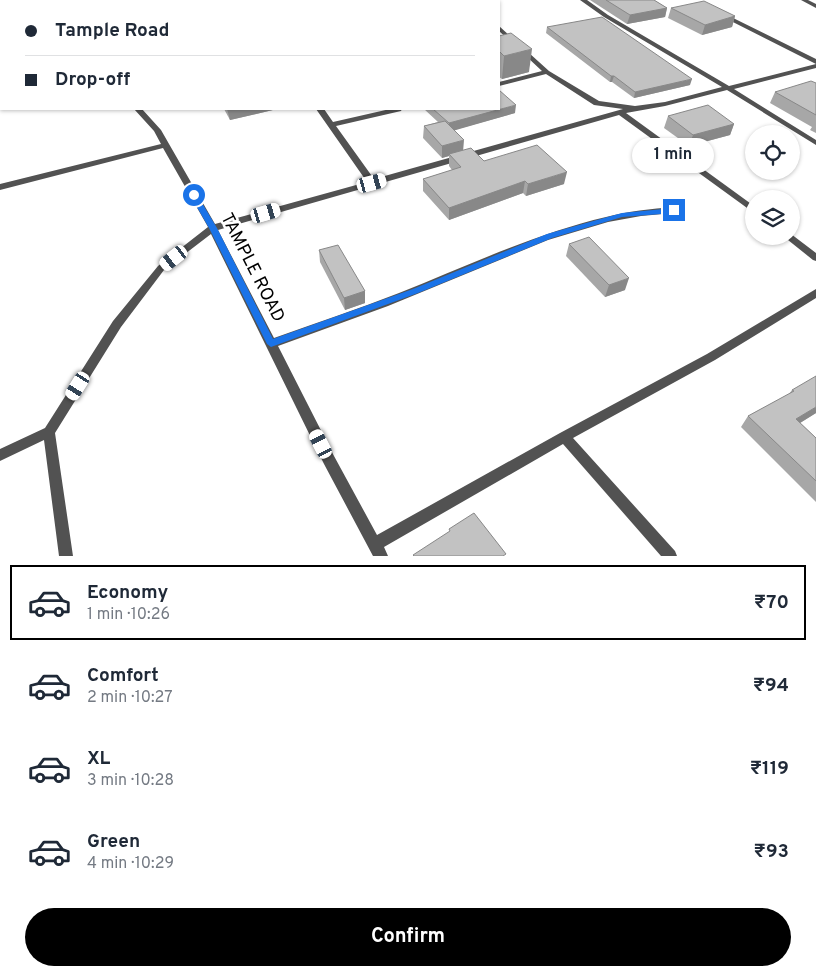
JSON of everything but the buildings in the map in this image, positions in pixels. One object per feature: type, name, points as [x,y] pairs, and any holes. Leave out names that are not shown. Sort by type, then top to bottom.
[{"type":"street","points":[[583,0],[606,16],[730,89],[816,143]]},
{"type":"street","points":[[804,0],[816,6]]},
{"type":"street","points":[[719,13],[815,62]]},
{"type":"street","points":[[500,29],[546,72],[597,103],[635,108],[665,104],[730,89],[815,62]]},
{"type":"street","points":[[500,84],[546,72]]},
{"type":"street","points":[[0,455],[49,432],[122,317],[161,268],[213,228],[621,114],[635,108]]},
{"type":"street","name":"TAMPLE ROAD","points":[[139,110],[157,130],[213,228],[329,460],[382,556]]},
{"type":"street","points":[[321,110],[372,183]]},
{"type":"street","points":[[331,125],[394,110]]},
{"type":"street","points":[[621,114],[745,204]]},
{"type":"street","points":[[0,187],[165,144]]},
{"type":"street","points":[[271,344],[416,291],[549,236],[622,215],[674,210]]},
{"type":"street","points":[[799,245],[816,258]]},
{"type":"street","points":[[375,544],[564,437],[711,357],[816,293]]},
{"type":"street","points":[[49,432],[66,556]]},
{"type":"street","points":[[564,437],[670,556]]},
{"type":"route","points":[[194,195],[249,297],[271,344],[416,291],[549,236],[622,215],[674,210]]}]
